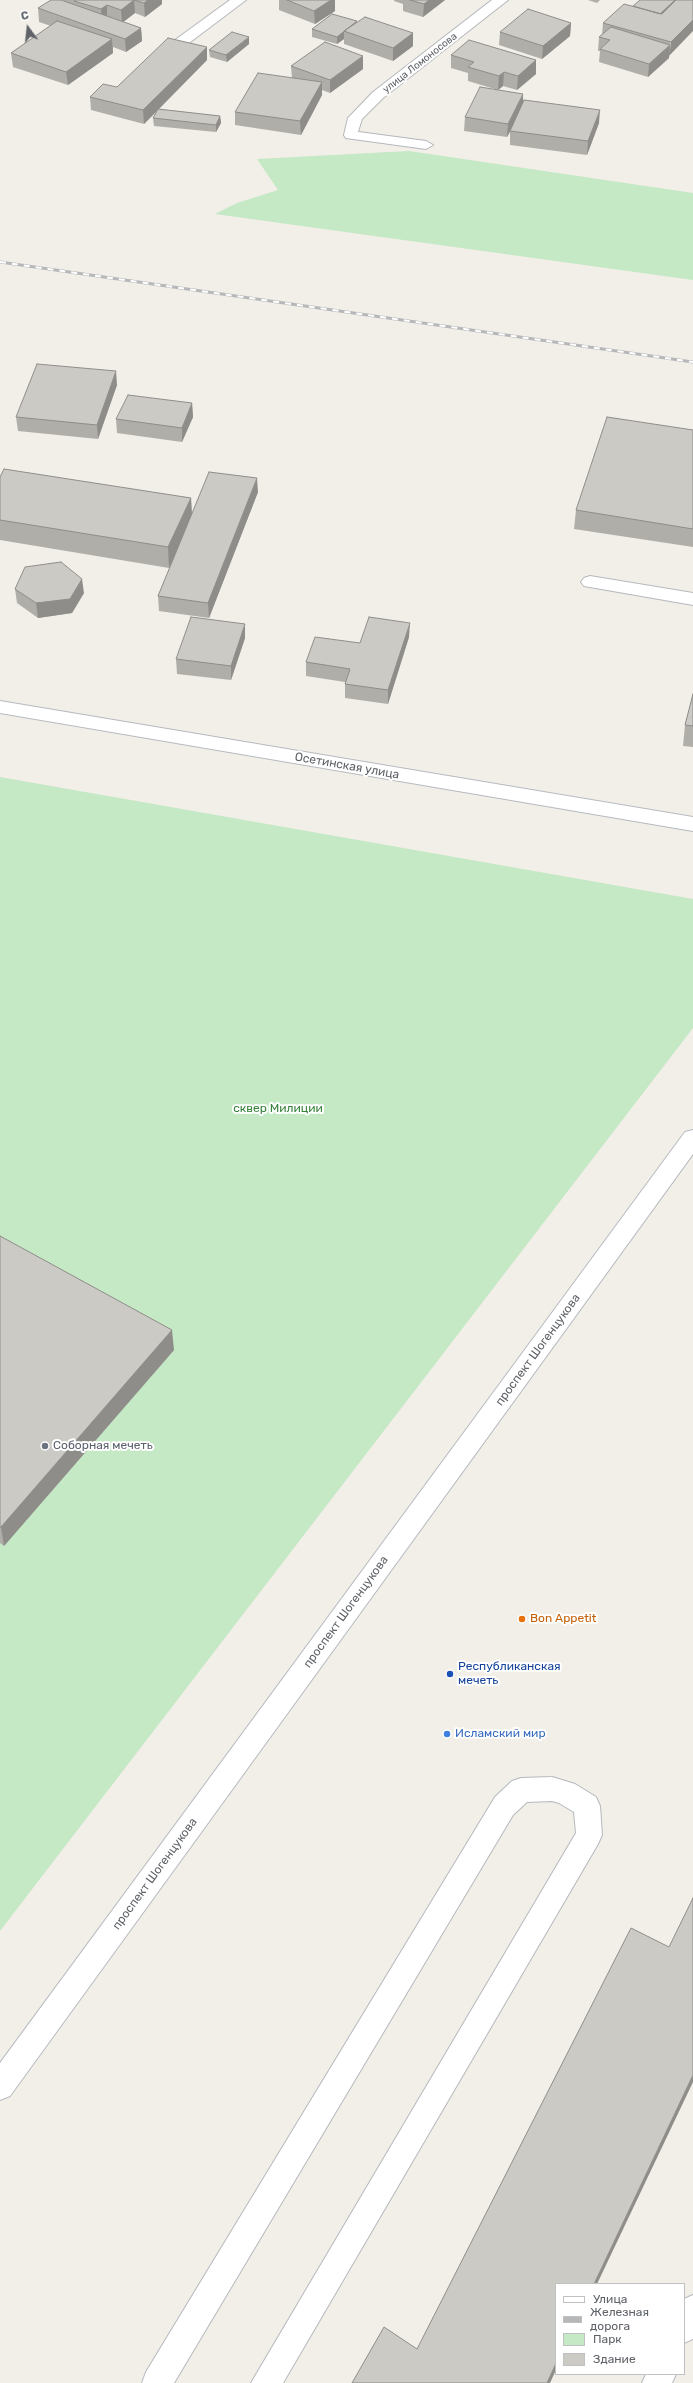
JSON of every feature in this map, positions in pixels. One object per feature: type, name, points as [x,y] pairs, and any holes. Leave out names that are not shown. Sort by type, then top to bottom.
[{"type":"main road","points":[[180,43],[239,0]]},
{"type":"main road","name":"улица Ломоносова","points":[[426,145],[352,135],[355,118],[378,95],[501,0]]},
{"type":"main road","points":[[590,582],[693,599]]},
{"type":"main road","name":"Осетинская улица","points":[[0,707],[693,824]]},
{"type":"main road","name":"проспект Шогенцукова","points":[[0,2086],[693,1139]]},
{"type":"main road","points":[[157,2383],[504,1806],[521,1790],[552,1789],[566,1793],[587,1806],[589,1835],[266,2383]]},
{"type":"main road","points":[[685,2326],[693,2310]]},
{"type":"green space","points":[[409,151],[693,193],[693,280],[215,214],[237,203],[278,190],[257,159]]},
{"type":"green space","name":"сквер Милиции","points":[[0,777],[693,899],[693,1028],[0,1931]]},
{"type":"building","points":[[51,0],[61,0],[141,28],[125,39],[38,8]]},
{"type":"building","points":[[134,0],[121,10],[107,5],[101,9],[74,1]]},
{"type":"building","points":[[134,0],[148,0],[144,3]]},
{"type":"building","points":[[287,0],[331,0],[314,11]]},
{"type":"building","points":[[410,0],[429,0],[424,4]]},
{"type":"building","points":[[640,0],[675,0],[660,14],[633,6]]},
{"type":"building","points":[[676,0],[693,0],[693,20],[671,42],[603,23],[624,4],[662,14]]},
{"type":"building","points":[[528,9],[571,23],[543,46],[500,32]]},
{"type":"building","points":[[332,14],[357,21],[337,37],[312,29]]},
{"type":"building","points":[[365,17],[413,33],[393,48],[344,31]]},
{"type":"building","points":[[57,21],[112,39],[66,72],[11,53]]},
{"type":"building","points":[[611,27],[670,45],[649,64],[600,49],[610,40],[599,37]]},
{"type":"building","points":[[232,32],[249,37],[226,55],[209,50]]},
{"type":"building","points":[[168,38],[207,47],[143,110],[90,97],[103,84],[117,87]]},
{"type":"building","points":[[469,40],[536,60],[518,76],[504,72],[499,76],[468,67],[474,62],[451,55]]},
{"type":"building","points":[[325,42],[363,56],[330,80],[291,66]]},
{"type":"building","points":[[258,73],[322,82],[300,121],[235,112]]},
{"type":"building","points":[[480,87],[523,94],[508,124],[465,117]]},
{"type":"building","points":[[524,100],[600,110],[588,141],[510,131]]},
{"type":"building","points":[[158,109],[220,116],[216,125],[153,118]]},
{"type":"building","points":[[37,364],[116,371],[97,425],[16,417]]},
{"type":"building","points":[[128,395],[192,403],[182,428],[116,419]]},
{"type":"building","points":[[607,417],[693,430],[693,529],[576,510]]},
{"type":"building","points":[[4,469],[191,498],[168,547],[0,520],[0,477]]},
{"type":"building","points":[[209,472],[257,478],[208,603],[158,596]]},
{"type":"building","points":[[61,562],[82,579],[70,599],[36,603],[15,589],[25,567]]},
{"type":"building","points":[[191,617],[245,624],[231,666],[176,659]]},
{"type":"building","points":[[369,617],[410,623],[388,690],[345,684],[350,669],[306,662],[315,637],[360,643]]},
{"type":"building","points":[[693,694],[693,726],[685,725]]},
{"type":"building","name":"Соборная мечеть","points":[[0,1236],[172,1330],[1,1527],[0,1527]]},
{"type":"building","points":[[693,1898],[693,2075],[594,2283],[555,2283],[555,2365],[547,2383],[352,2383],[384,2327],[417,2349],[631,1928],[669,1947]]},
{"type":"railway","points":[[0,262],[693,362]]},
{"type":"place","name":"Соборная мечеть","points":[[45,1446]]},
{"type":"place","name":"Bon Appetit","points":[[522,1619]]},
{"type":"place","name":"Республиканская мечеть","points":[[450,1674]]},
{"type":"place","name":"Исламский мир","points":[[447,1734]]}]
